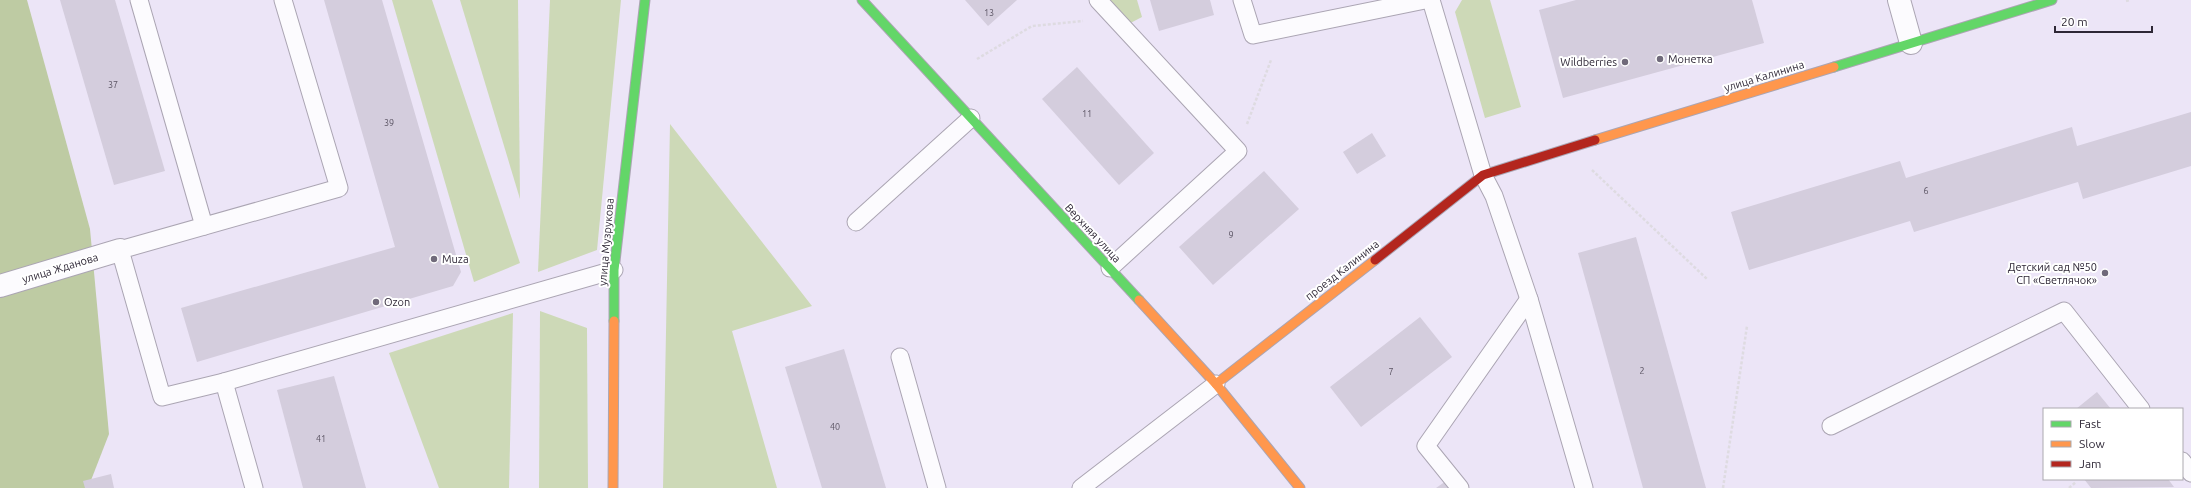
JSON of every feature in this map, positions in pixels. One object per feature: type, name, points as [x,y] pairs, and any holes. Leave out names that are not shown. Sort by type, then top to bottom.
[{"type":"street","name":"улица Музрукова","points":[[612,488],[614,270],[645,0]]},
{"type":"street","name":"Верхняя улица","points":[[862,0],[1216,384],[1300,488]]},
{"type":"street","points":[[1898,0],[1911,44]]},
{"type":"street","name":"улица Калинина","points":[[1483,175],[2052,0]]},
{"type":"street","name":"проезд Калинина","points":[[1216,384],[1483,175]]},
{"type":"street","name":"улица Жданова","points":[[0,286],[120,250]]},
{"type":"lane","points":[[139,0],[204,226]]},
{"type":"lane","points":[[283,0],[339,188],[120,250],[162,397],[224,382],[614,270]]},
{"type":"lane","points":[[1098,0],[1238,151],[1110,268]]},
{"type":"lane","points":[[1242,0],[1253,35],[1425,0]]},
{"type":"lane","points":[[1431,0],[1483,175],[1494,196],[1529,299],[1584,488]]},
{"type":"lane","points":[[856,222],[971,118]]},
{"type":"lane","points":[[1460,488],[1426,446],[1529,299]]},
{"type":"lane","points":[[1831,426],[2064,311],[2140,408]]},
{"type":"lane","points":[[900,357],[937,488]]},
{"type":"lane","points":[[224,382],[254,488]]},
{"type":"lane","points":[[1081,488],[1216,384]]},
{"type":"lane","points":[[2183,462],[2191,473]]},
{"type":"path","points":[[977,59],[1032,26],[1115,18]]},
{"type":"path","points":[[1238,151],[1271,60]]},
{"type":"path","points":[[1588,167],[1707,279]]},
{"type":"path","points":[[1723,488],[1747,326]]},
{"type":"path","points":[[2069,488],[2076,482]]},
{"type":"green space","points":[[0,0],[27,0],[90,229],[109,434],[88,488],[0,488]]},
{"type":"green space","points":[[392,0],[432,0],[520,263],[474,282]]},
{"type":"green space","points":[[460,0],[518,0],[520,199]]},
{"type":"green space","points":[[550,0],[621,0],[597,250],[538,272]]},
{"type":"green space","points":[[1093,0],[1137,0],[1142,17],[1117,30]]},
{"type":"green space","points":[[1462,0],[1490,0],[1521,107],[1485,118],[1455,12]]},
{"type":"green space","points":[[670,124],[812,306],[732,331],[777,488],[663,488]]},
{"type":"green space","points":[[540,311],[587,328],[588,488],[539,488]]},
{"type":"green space","points":[[513,313],[509,488],[439,488],[389,353]]},
{"type":"building","points":[[60,0],[115,0],[165,171],[114,185]]},
{"type":"building","points":[[324,0],[382,0],[461,272],[453,286],[197,362],[181,308],[395,247]]},
{"type":"building","points":[[965,0],[1017,0],[988,26]]},
{"type":"building","points":[[1150,0],[1210,0],[1214,15],[1159,31]]},
{"type":"building","points":[[1576,0],[1752,0],[1764,43],[1563,98],[1539,10]]},
{"type":"building","points":[[1077,67],[1154,153],[1119,185],[1042,99]]},
{"type":"building","points":[[2191,112],[2191,166],[2083,199],[2078,182],[1914,232],[1910,221],[1749,270],[1731,212],[1900,161],[1906,178],[2072,127],[2077,146]]},
{"type":"building","points":[[1372,133],[1386,156],[1357,174],[1343,152]]},
{"type":"building","points":[[1264,171],[1299,209],[1213,285],[1179,247]]},
{"type":"building","points":[[1636,237],[1706,488],[1643,488],[1578,253]]},
{"type":"building","points":[[1420,317],[1452,357],[1361,427],[1330,387]]},
{"type":"building","points":[[844,349],[886,488],[822,488],[785,367]]},
{"type":"building","points":[[334,376],[366,488],[303,488],[277,390]]},
{"type":"building","points":[[2097,392],[2110,408],[2077,408]]},
{"type":"building","points":[[111,474],[114,488],[85,488],[83,481]]},
{"type":"building","points":[[2085,480],[2169,480],[2174,487],[2091,488]]},
{"type":"building","points":[[1446,481],[1451,488],[1436,488]]},
{"type":"traffic: fast","points":[[614,321],[614,270],[645,0]]},
{"type":"traffic: fast","points":[[862,0],[1139,300]]},
{"type":"traffic: fast","points":[[1834,67],[2052,0]]},
{"type":"traffic: slow","points":[[1595,140],[1834,67]]},
{"type":"traffic: slow","points":[[1216,384],[1375,260]]},
{"type":"traffic: slow","points":[[1139,300],[1216,384],[1300,488]]},
{"type":"traffic: slow","points":[[613,488],[614,321]]},
{"type":"traffic: jam","points":[[1375,260],[1483,175],[1595,140]]},
{"type":"place","name":"Монетка","points":[[1660,59]]},
{"type":"place","name":"Wildberries","points":[[1625,62]]},
{"type":"place","name":"Muza","points":[[434,259]]},
{"type":"place","name":"Детский сад №50 СП «Светлячок»","points":[[2105,273]]},
{"type":"place","name":"Ozon","points":[[376,302]]}]
